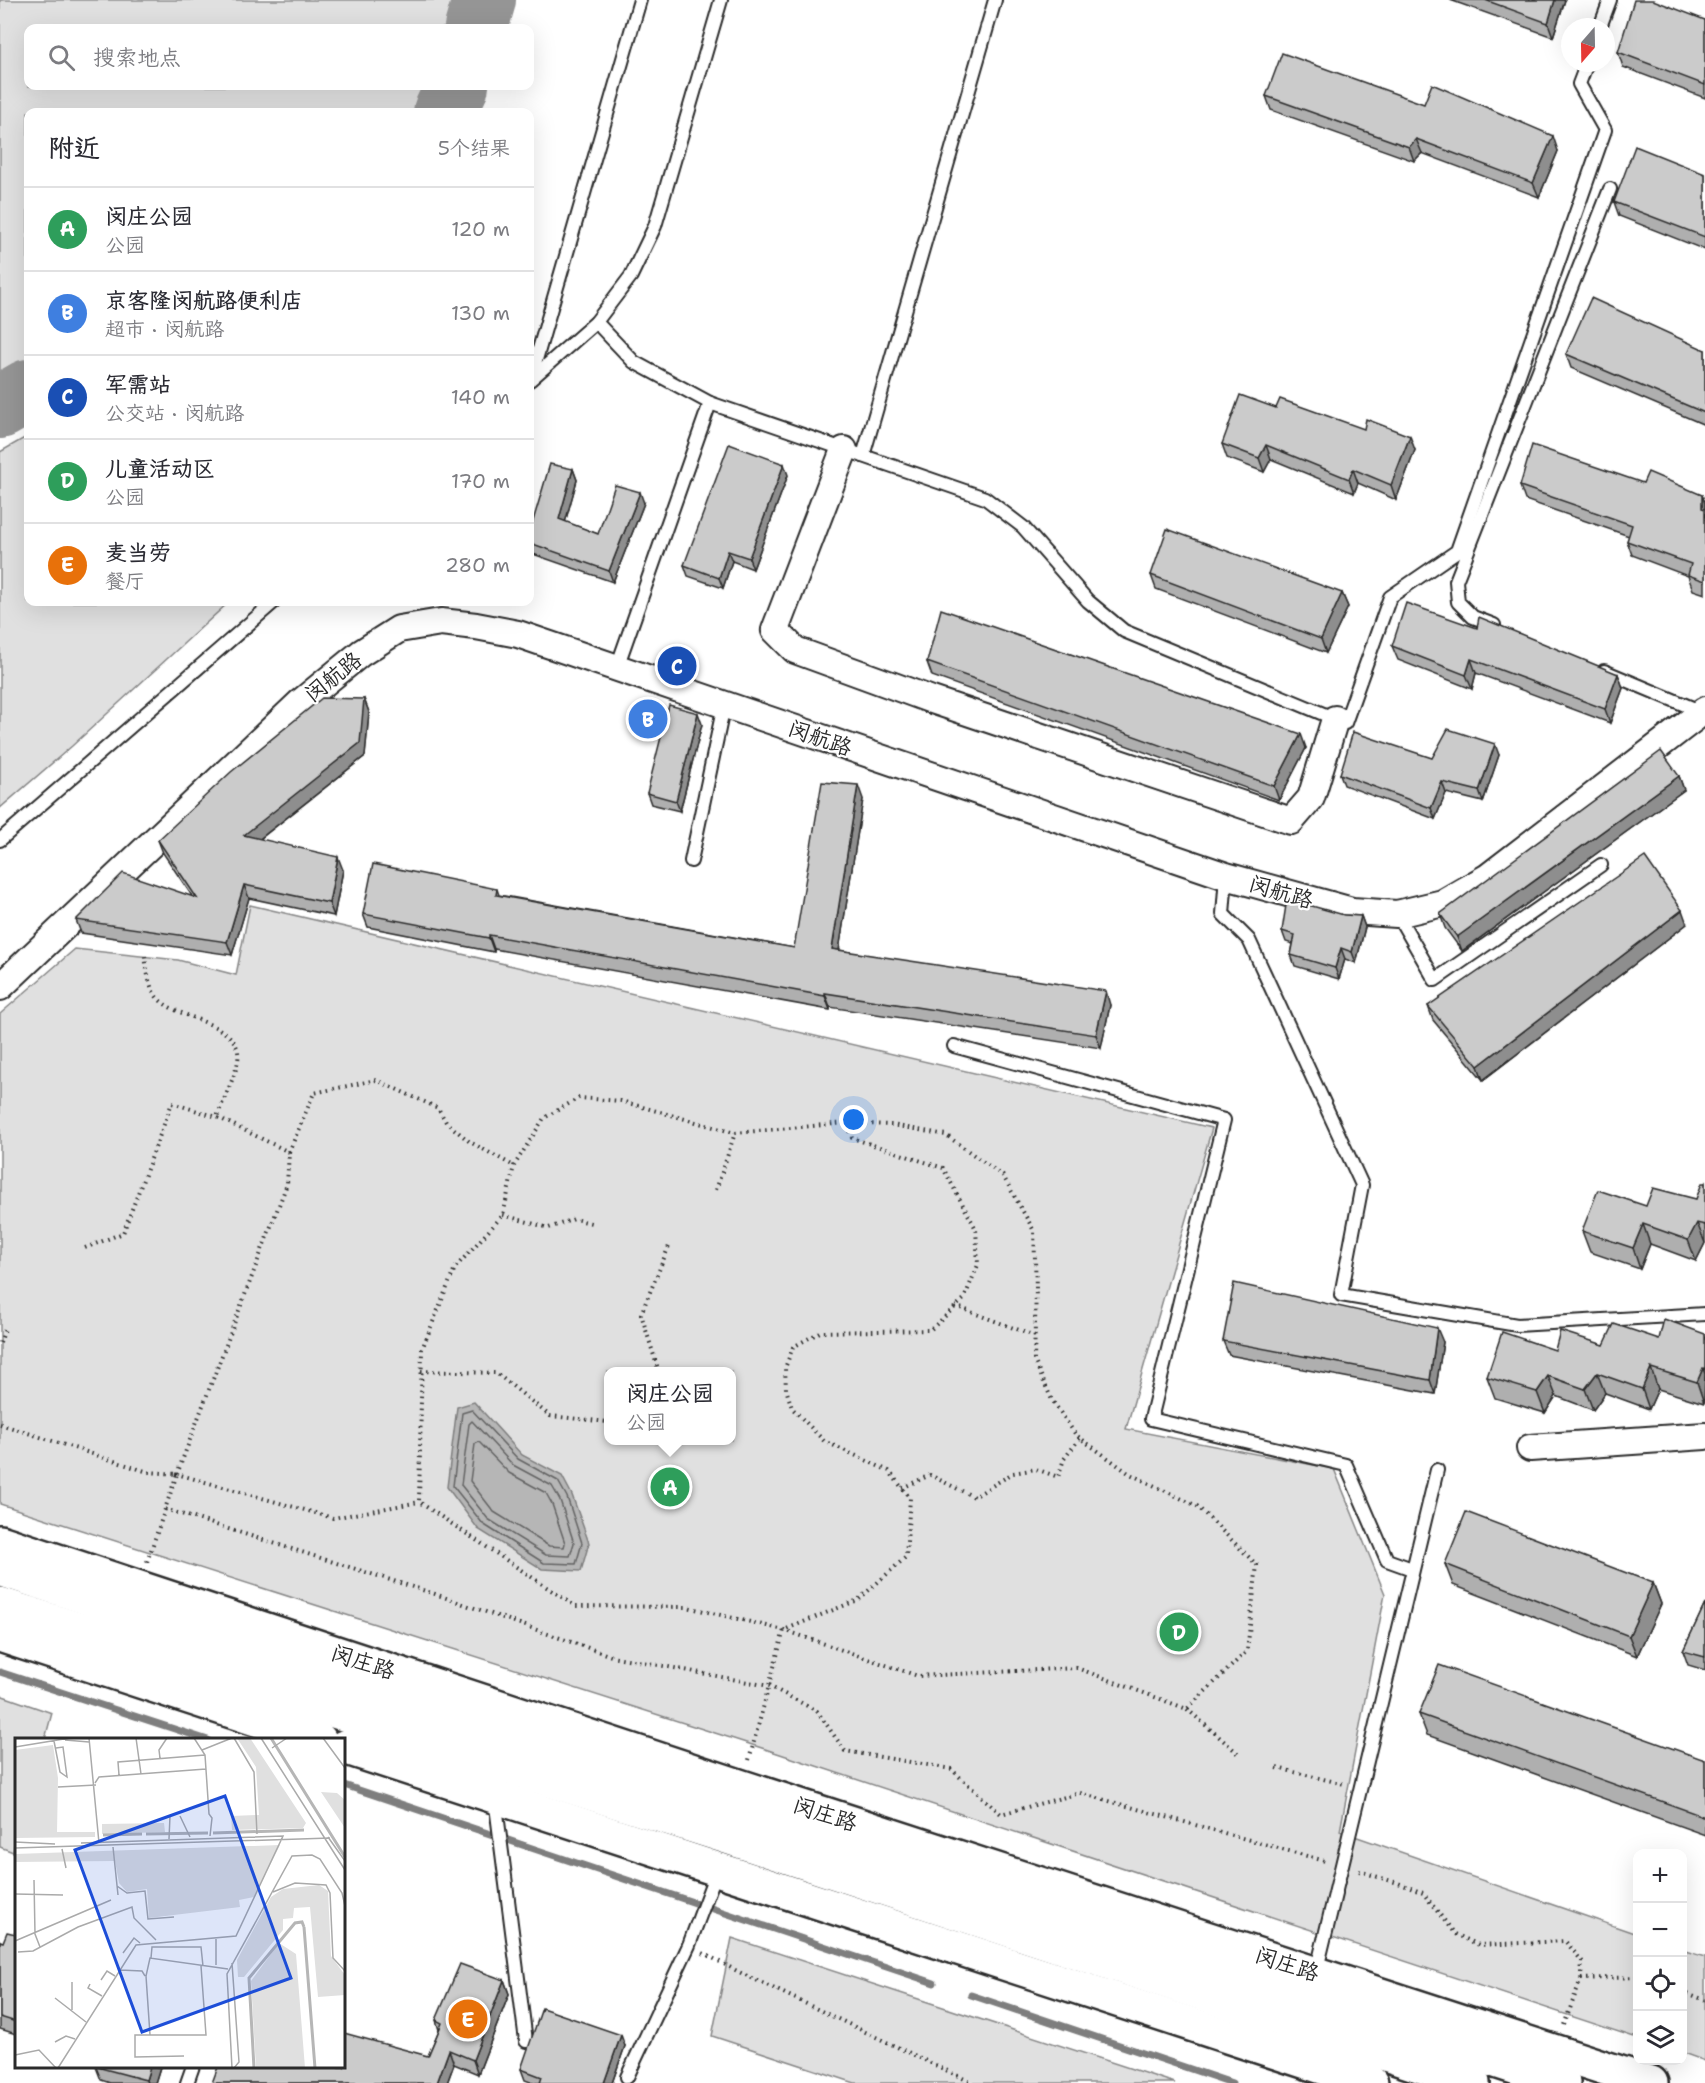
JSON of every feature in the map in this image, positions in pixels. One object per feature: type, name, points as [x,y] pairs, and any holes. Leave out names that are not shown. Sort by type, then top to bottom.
[{"type":"main road","name":"闵庄路","points":[[0,1542],[138,1588],[1435,2077],[1473,2083]]},
{"type":"main road","name":"闵庄路","points":[[0,1569],[1563,2083]]},
{"type":"main road","name":"闵庄路","points":[[0,1604],[1316,1974],[1651,2083]]},
{"type":"main road","points":[[0,1635],[305,1737]]},
{"type":"main road","points":[[345,1747],[496,1811],[712,1882],[1371,2083]]},
{"type":"street","points":[[853,453],[775,630],[795,650],[932,700],[1291,821],[1311,798],[1335,719]]},
{"type":"street","name":"闵航路","points":[[0,987],[301,702],[361,653],[399,629],[441,622],[518,634],[1226,876],[1353,911],[1396,914],[1443,903],[1488,878],[1704,711]]},
{"type":"street","points":[[1530,1448],[1705,1436]]},
{"type":"street","points":[[712,1882],[735,1812]]},
{"type":"lane","points":[[534,365],[640,0]]},
{"type":"lane","points":[[534,376],[596,322],[631,276],[655,226],[721,0]]},
{"type":"lane","points":[[853,453],[995,0]]},
{"type":"lane","points":[[1603,18],[1610,0]]},
{"type":"lane","points":[[596,322],[634,362],[710,403],[985,498],[1023,527],[1088,601],[1124,631],[1345,723],[1390,597],[1457,551],[1605,130],[1580,84],[1584,72]]},
{"type":"lane","points":[[1506,630],[1473,617],[1458,602],[1456,581],[1610,189]]},
{"type":"lane","points":[[617,667],[710,403]]},
{"type":"lane","points":[[0,840],[269,606]]},
{"type":"lane","points":[[1593,667],[1704,711]]},
{"type":"lane","points":[[691,861],[724,705]]},
{"type":"lane","points":[[1396,914],[1435,980],[1601,865]]},
{"type":"lane","points":[[1226,876],[1223,914],[1249,940],[1362,1185],[1341,1295],[1517,1325],[1705,1314]]},
{"type":"lane","points":[[954,1046],[1224,1120],[1150,1419],[1346,1465],[1387,1560],[1412,1569]]},
{"type":"lane","points":[[1316,1974],[1437,1470]]},
{"type":"lane","points":[[496,1811],[526,2041]]},
{"type":"lane","points":[[627,2077],[689,1945],[712,1882]]},
{"type":"lane","points":[[187,2083],[192,2068]]},
{"type":"path","points":[[145,957],[148,976],[157,996],[175,1011],[222,1030],[230,1035],[237,1045],[238,1060],[217,1117]]},
{"type":"path","points":[[138,1588],[177,1474],[287,1184],[290,1152],[314,1093],[376,1080],[438,1108],[446,1122],[470,1142],[514,1166]]},
{"type":"path","points":[[419,1502],[422,1349],[455,1268],[503,1215],[514,1166],[544,1118],[579,1098],[621,1101],[735,1133],[846,1123],[892,1125],[946,1135],[1003,1176],[1034,1231],[1036,1288],[1034,1360],[1052,1401],[1080,1438],[1130,1474],[1197,1506],[1257,1565],[1248,1651],[1187,1709]]},
{"type":"path","points":[[85,1248],[123,1233],[172,1103],[217,1117],[290,1152]]},
{"type":"path","points":[[784,1630],[858,1600],[906,1557],[910,1498],[889,1472],[824,1441],[792,1408],[786,1389],[785,1368],[793,1347],[820,1332],[930,1330],[964,1299],[978,1266],[976,1229],[943,1168],[852,1138],[846,1123]]},
{"type":"path","points":[[716,1190],[735,1133]]},
{"type":"path","points":[[503,1215],[549,1228],[574,1219],[591,1223]]},
{"type":"path","points":[[658,1367],[641,1314],[669,1246]]},
{"type":"path","points":[[955,1306],[1035,1336]]},
{"type":"path","points":[[0,1343],[6,1326]]},
{"type":"path","points":[[421,1371],[496,1373],[550,1416],[604,1421]]},
{"type":"path","points":[[0,1425],[148,1472],[177,1474],[333,1518],[419,1502],[575,1606],[687,1607],[784,1630],[918,1676],[1077,1668],[1187,1709],[1240,1755]]},
{"type":"path","points":[[902,1488],[930,1475],[974,1497],[1013,1473],[1036,1469],[1058,1477],[1064,1459],[1080,1438]]},
{"type":"path","points":[[165,1509],[435,1594],[611,1656],[769,1686],[817,1711],[845,1751],[951,1769],[1000,1814],[1080,1792],[1398,1883],[1422,1893],[1455,1934],[1479,1945],[1565,1941],[1582,1961],[1581,1979],[1561,2033]]},
{"type":"path","points":[[735,1812],[784,1630]]},
{"type":"path","points":[[1277,1768],[1360,1788]]},
{"type":"path","points":[[689,1945],[740,1972],[973,2083]]},
{"type":"path","points":[[1581,1979],[1633,1977]]},
{"type":"path","points":[[1687,1993],[1705,2000]]},
{"type":"shaded area","points":[[0,0],[463,0],[456,24],[24,24],[24,90],[429,90],[417,108],[24,108],[24,374],[0,388]]},
{"type":"shaded area","points":[[24,438],[24,606],[225,606],[72,746],[0,808],[0,452]]},
{"type":"shaded area","points":[[250,905],[1212,1128],[1126,1429],[1334,1469],[1385,1594],[1340,1831],[1633,1933],[1633,2037],[765,1749],[0,1504],[0,1014],[75,949],[178,960],[236,975]]},
{"type":"shaded area","points":[[0,1695],[52,1713],[45,1738],[15,1738],[15,1843],[13,1852],[0,1847]]},
{"type":"shaded area","points":[[732,1938],[1175,2083],[855,2083],[712,2036]]},
{"type":"shaded area","points":[[1687,1952],[1705,1957],[1705,2061],[1687,2054]]},
{"type":"water","points":[[474,1402],[522,1455],[562,1476],[572,1495],[589,1543],[581,1571],[542,1569],[478,1529],[447,1487],[457,1407]]},
{"type":"building","points":[[1485,0],[1555,0],[1548,23]]},
{"type":"building","points":[[1634,0],[1653,0],[1705,20],[1705,85],[1618,52]]},
{"type":"building","points":[[1282,53],[1424,104],[1432,84],[1553,136],[1533,183],[1416,139],[1409,147],[1266,96]]},
{"type":"building","points":[[1635,146],[1705,174],[1705,237],[1614,202]]},
{"type":"building","points":[[1591,298],[1705,350],[1705,413],[1566,354]]},
{"type":"building","points":[[1240,395],[1276,408],[1280,399],[1364,429],[1366,419],[1410,436],[1391,485],[1353,469],[1349,479],[1266,445],[1259,458],[1222,444]]},
{"type":"building","points":[[729,444],[784,464],[749,558],[728,551],[719,578],[684,565]]},
{"type":"building","points":[[1532,445],[1643,483],[1648,472],[1702,495],[1702,508],[1705,509],[1705,581],[1688,575],[1691,564],[1627,541],[1632,525],[1520,486]]},
{"type":"building","points":[[550,464],[573,469],[559,519],[598,534],[615,485],[640,492],[609,571],[534,544],[534,518]]},
{"type":"building","points":[[1167,529],[1342,593],[1321,639],[1151,575]]},
{"type":"building","points":[[1406,603],[1477,628],[1479,617],[1618,674],[1605,709],[1471,659],[1466,675],[1392,646]]},
{"type":"building","points":[[941,609],[1301,734],[1274,786],[927,662]]},
{"type":"building","points":[[322,698],[364,699],[360,743],[244,835],[338,857],[329,903],[244,885],[227,942],[76,920],[123,873],[197,898],[158,840],[231,772]]},
{"type":"building","points":[[669,705],[698,713],[676,801],[647,793]]},
{"type":"building","points":[[1448,729],[1495,744],[1479,791],[1442,782],[1431,808],[1340,774],[1353,732],[1432,758]]},
{"type":"building","points":[[1661,751],[1679,776],[1457,937],[1440,914]]},
{"type":"building","points":[[822,782],[858,785],[832,949],[1106,991],[1096,1035],[825,993],[825,996],[363,914],[373,864],[497,889],[496,895],[794,948]]},
{"type":"building","points":[[1645,857],[1682,910],[1478,1066],[1428,1006]]},
{"type":"building","points":[[1287,899],[1344,915],[1361,916],[1352,952],[1341,948],[1335,968],[1291,955],[1295,935],[1282,931]]},
{"type":"building","points":[[1702,1183],[1705,1183],[1705,1225],[1697,1223],[1688,1240],[1643,1224],[1633,1248],[1582,1231],[1598,1190],[1646,1206],[1653,1188],[1696,1199]]},
{"type":"building","points":[[1234,1283],[1437,1328],[1430,1380],[1223,1341]]},
{"type":"building","points":[[1664,1319],[1705,1334],[1705,1369],[1703,1368],[1697,1382],[1651,1368],[1642,1389],[1597,1373],[1585,1389],[1548,1376],[1537,1392],[1487,1377],[1502,1332],[1555,1350],[1560,1331],[1604,1345],[1614,1324],[1659,1339]]},
{"type":"building","points":[[1466,1512],[1653,1583],[1629,1636],[1445,1564]]},
{"type":"building","points":[[1705,1604],[1705,1657],[1683,1651]]},
{"type":"building","points":[[1439,1665],[1705,1760],[1705,1817],[1419,1714]]},
{"type":"building","points":[[7,1932],[15,1934],[15,2022],[0,2017],[0,1941],[3,1942]]},
{"type":"building","points":[[460,1964],[504,1980],[473,2060],[449,2050],[437,2083],[212,2083],[218,2068],[345,2068],[345,2033],[428,2056],[442,2023],[436,2020]]},
{"type":"building","points":[[542,2008],[621,2035],[604,2083],[540,2083],[542,2077],[521,2069]]},
{"type":"building","points":[[101,2068],[150,2068],[146,2080]]},
{"type":"waterway","points":[[0,1672],[202,1738]]},
{"type":"waterway","points":[[345,1785],[934,1983]]},
{"type":"waterway","points":[[971,1995],[1232,2083]]},
{"type":"taxiway","points":[[477,24],[484,0]]},
{"type":"taxiway","points":[[447,108],[455,90]]},
{"type":"taxiway","points":[[0,407],[24,393]]},
{"type":"place","name":"军需站","points":[[677,666]]},
{"type":"place","name":"京客隆闵航路便利店","points":[[648,719]]},
{"type":"place","name":"闵庄公园","points":[[670,1487]]},
{"type":"place","name":"儿童活动区","points":[[1179,1632]]},
{"type":"place","name":"麦当劳","points":[[468,2019]]}]
